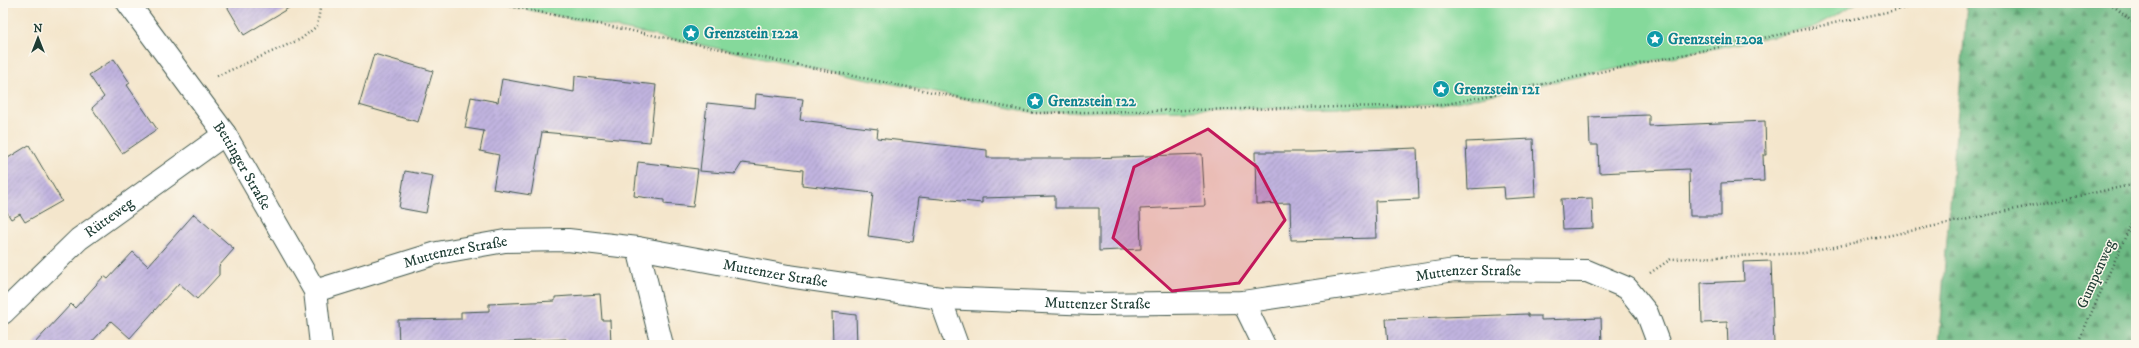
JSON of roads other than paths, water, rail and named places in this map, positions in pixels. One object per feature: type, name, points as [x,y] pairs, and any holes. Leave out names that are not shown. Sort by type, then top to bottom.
[{"type":"street","name":"Bettinger Straße","points":[[128,3],[225,134],[315,291],[321,345]]},
{"type":"street","name":"Rütteweg","points":[[3,313],[79,239],[225,134]]},
{"type":"street","name":"Muttenzer Straße","points":[[315,291],[437,253],[505,241],[568,240],[638,248],[788,276],[940,298],[1092,304],[1243,302],[1455,270],[1587,271],[1626,288],[1647,313],[1659,345]]},
{"type":"street","points":[[638,248],[662,345]]},
{"type":"street","points":[[940,298],[957,345]]},
{"type":"street","points":[[1243,302],[1264,345]]},
{"type":"place","name":"Grenzstein 122a","points":[[691,33]]},
{"type":"place","name":"Grenzstein 120a","points":[[1655,39]]},
{"type":"place","name":"Grenzstein 121","points":[[1441,89]]},
{"type":"place","name":"Grenzstein 122","points":[[1035,101]]}]
